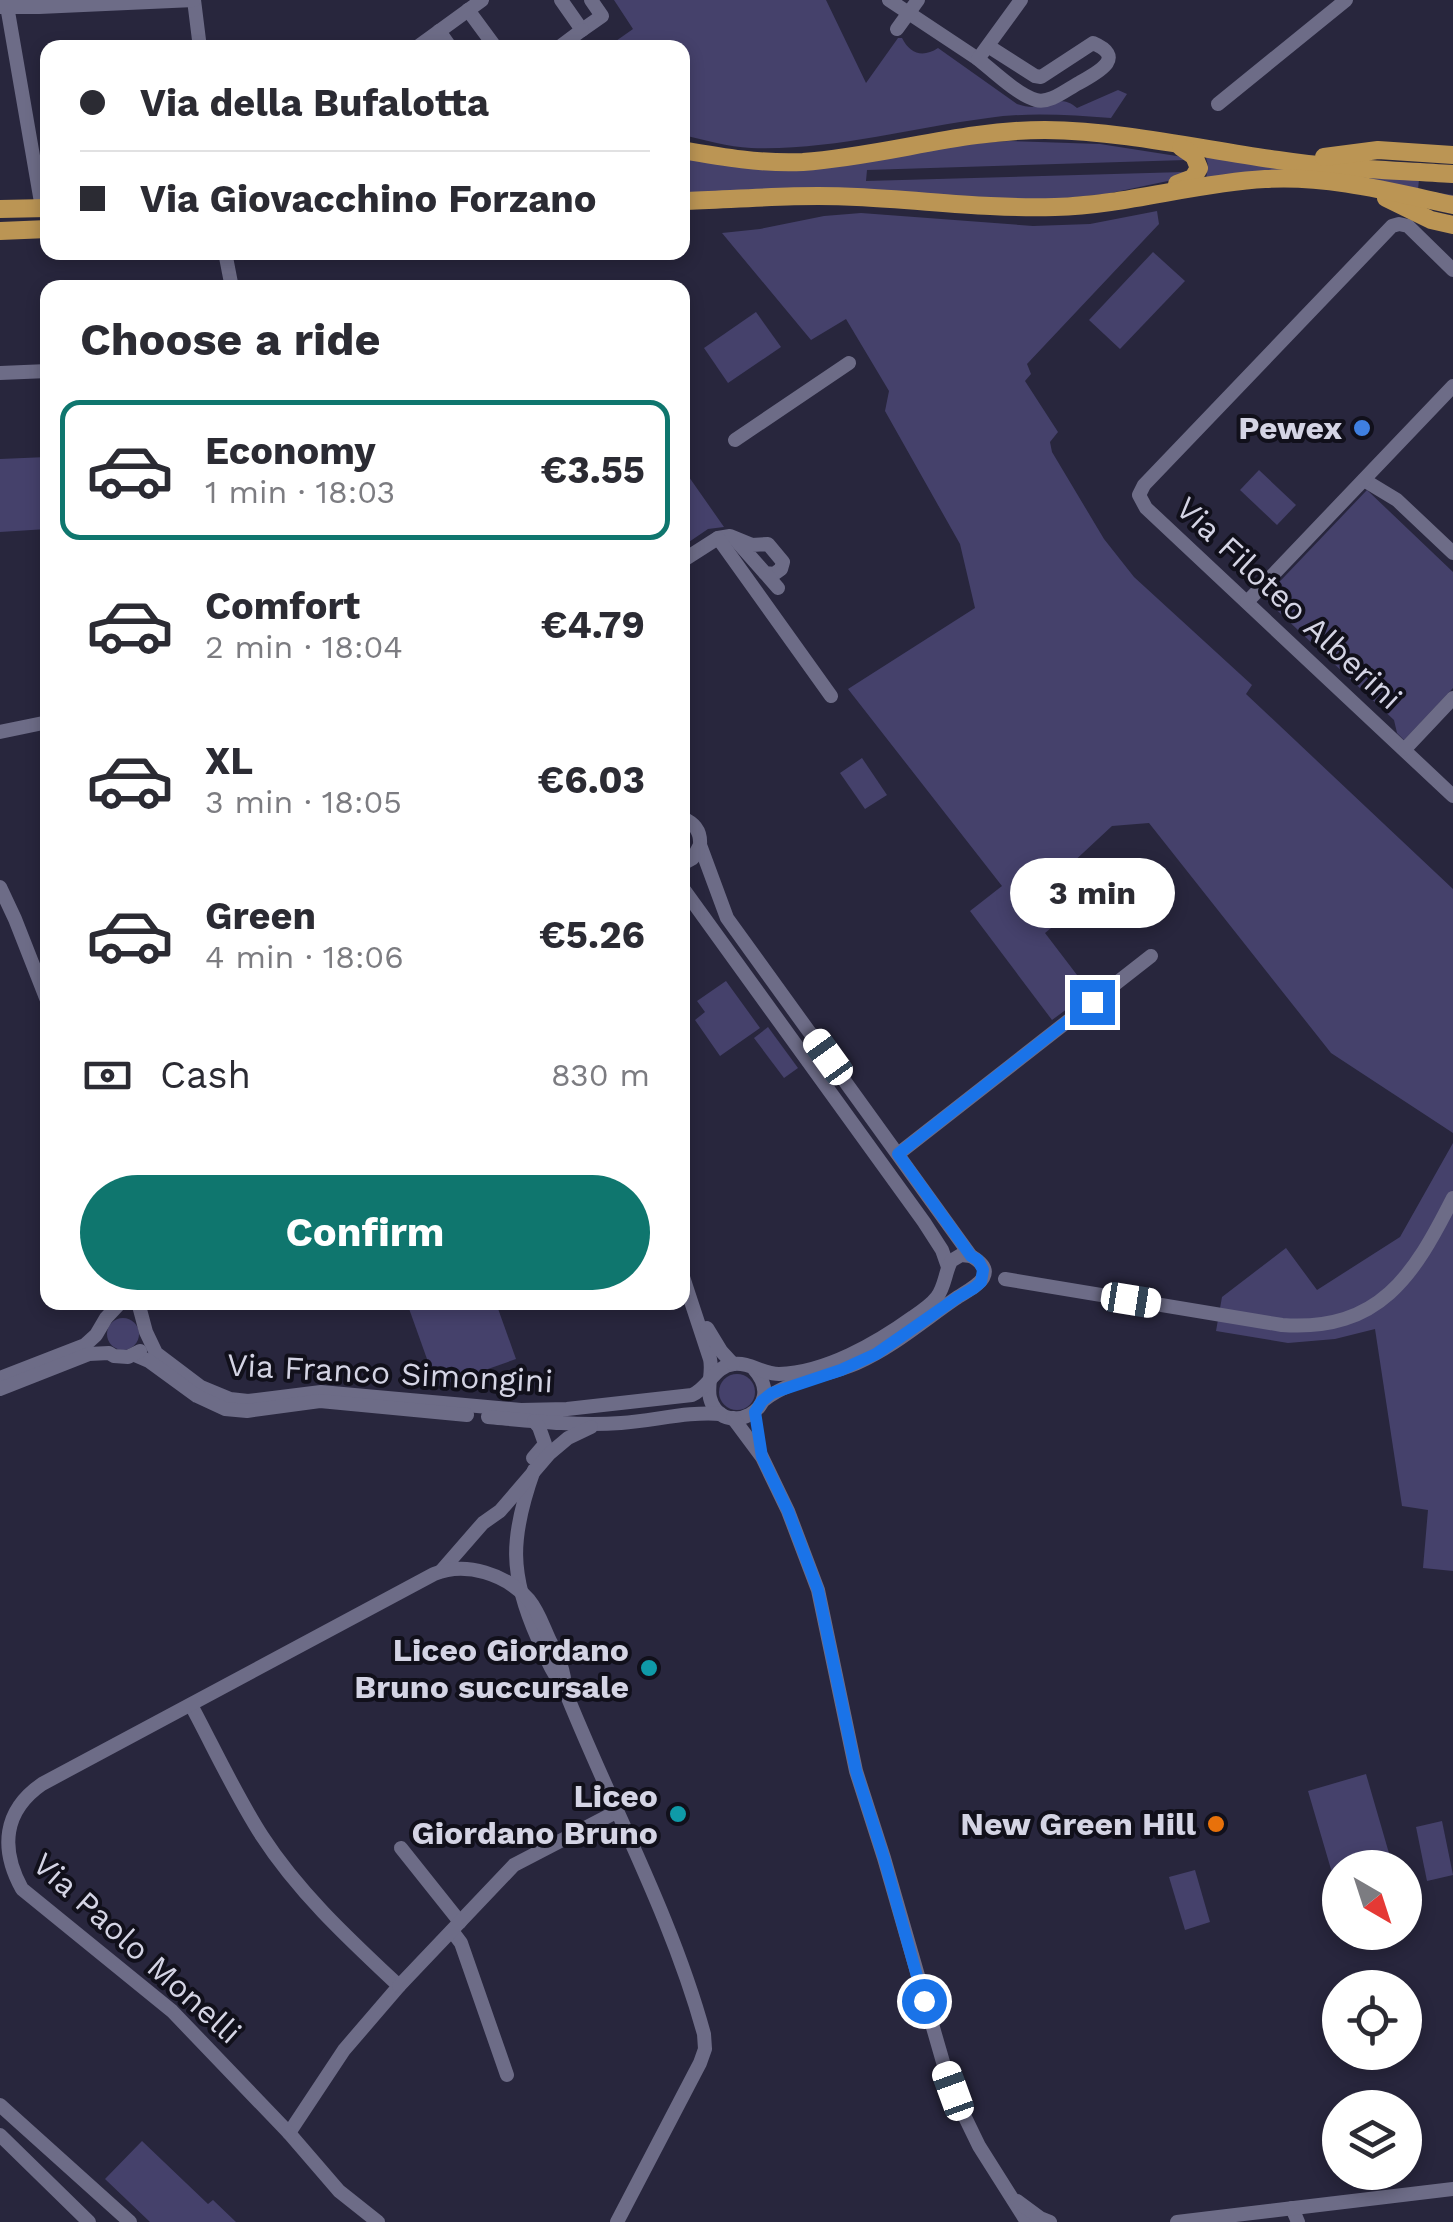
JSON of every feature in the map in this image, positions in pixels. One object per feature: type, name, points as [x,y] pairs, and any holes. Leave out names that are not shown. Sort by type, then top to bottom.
[{"type":"main road","points":[[690,151],[790,162],[841,158],[1006,131],[1066,131],[1137,137],[1294,162],[1453,174]]},
{"type":"main road","points":[[1128,200],[1190,180],[1199,168],[1194,156],[1182,147],[1137,137]]},
{"type":"main road","points":[[1294,162],[1372,150],[1453,154]]},
{"type":"main road","points":[[690,201],[854,196],[1032,208],[1128,200],[1269,178],[1363,187],[1453,205]]},
{"type":"main road","points":[[1363,187],[1425,217],[1453,225]]},
{"type":"main road","points":[[0,210],[40,208]]},
{"type":"main road","points":[[0,228],[40,229]]},
{"type":"street","points":[[40,183],[4,4],[40,8],[194,0],[199,40]]},
{"type":"street","points":[[427,40],[482,0]]},
{"type":"street","points":[[560,0],[582,30]]},
{"type":"street","points":[[569,40],[602,16],[591,0]]},
{"type":"street","points":[[889,0],[914,6],[978,59],[1039,101],[1101,71],[1108,63],[1103,48],[1093,43],[1038,77],[988,46]]},
{"type":"street","points":[[978,59],[1021,0]]},
{"type":"street","points":[[1218,104],[1346,0]]},
{"type":"street","points":[[898,30],[914,6]]},
{"type":"street","points":[[468,10],[490,40]]},
{"type":"street","points":[[439,31],[445,40]]},
{"type":"street","name":"Via Filoteo Alberini","points":[[1453,270],[1408,226],[1389,228],[1144,485],[1138,496],[1146,508],[1453,796]]},
{"type":"street","points":[[736,440],[850,363]]},
{"type":"street","points":[[0,373],[40,371]]},
{"type":"street","points":[[1247,602],[1453,386]]},
{"type":"street","points":[[1364,480],[1397,500],[1453,553]]},
{"type":"street","points":[[690,556],[728,536],[752,545],[768,544],[790,565],[776,573],[765,573]]},
{"type":"street","points":[[718,538],[831,696]]},
{"type":"street","points":[[734,538],[778,588]]},
{"type":"street","points":[[1405,749],[1453,698]]},
{"type":"street","points":[[0,732],[40,724]]},
{"type":"street","points":[[690,824],[696,828],[727,918],[983,1274],[972,1290],[876,1354],[777,1391],[745,1418],[727,1416]]},
{"type":"street","points":[[690,860],[700,845]]},
{"type":"street","points":[[0,887],[40,983]]},
{"type":"street","points":[[690,898],[924,1222],[942,1250],[948,1281],[954,1287],[972,1290],[1005,1280],[1282,1325],[1324,1324],[1368,1310],[1393,1290],[1429,1245],[1453,1198]]},
{"type":"street","points":[[898,1154],[1150,956]]},
{"type":"street","points":[[711,1380],[720,1369],[733,1364],[770,1374],[788,1373],[869,1346],[932,1303],[955,1258],[974,1258],[1005,1280]]},
{"type":"street","points":[[690,1294],[711,1363],[710,1400],[762,1457],[788,1511],[818,1590],[856,1771],[945,2069],[970,2128],[1025,2220]]},
{"type":"street","points":[[695,1307],[717,1346],[733,1364]]},
{"type":"street","points":[[0,1378],[82,1346],[115,1310]]},
{"type":"street","points":[[122,1310],[138,1316],[144,1327]]},
{"type":"street","points":[[0,1389],[85,1355],[134,1355],[144,1344],[140,1310]]},
{"type":"street","name":"Via Franco Simongini","points":[[144,1327],[160,1357],[201,1388],[230,1399],[321,1392],[521,1410],[566,1409],[692,1396],[711,1380]]},
{"type":"street","points":[[100,1330],[101,1344],[109,1354]]},
{"type":"street","name":"Via Franco Simongini","points":[[134,1355],[149,1361],[197,1396],[230,1410],[320,1401],[596,1425],[690,1415],[727,1416]]},
{"type":"street","points":[[749,1366],[763,1381],[759,1406],[762,1457]]},
{"type":"street","points":[[484,1522],[491,1507],[572,1415],[606,1412],[635,1403],[646,1422]]},
{"type":"street","points":[[534,1421],[545,1444]]},
{"type":"street","points":[[440,1571],[562,1442],[596,1425]]},
{"type":"street","points":[[534,1470],[516,1541],[525,1611],[551,1669],[564,1688],[674,1942],[705,2043],[700,2062],[617,2222]]},
{"type":"street","points":[[440,1571],[455,1568],[483,1572],[520,1592]]},
{"type":"street","name":"Via Paolo Monelli","points":[[378,2222],[340,2191],[172,2010],[22,1889],[6,1862],[4,1846],[14,1808],[27,1794],[440,1571]]},
{"type":"street","points":[[191,1705],[241,1803],[274,1854],[310,1898],[399,1986]]},
{"type":"street","points":[[289,2132],[344,2050],[399,1986],[524,1858],[616,1812]]},
{"type":"street","points":[[401,1848],[456,1926],[507,2074]]},
{"type":"street","points":[[0,2105],[130,2222]]},
{"type":"street","points":[[0,2135],[89,2222]]},
{"type":"street","points":[[1177,2222],[1294,2215],[1453,2188]]},
{"type":"street","points":[[1009,2195],[1050,2222]]},
{"type":"shaded area","points":[[614,0],[826,0],[866,83],[898,38],[902,38],[917,53],[938,48],[1017,104],[1027,107],[1063,101],[1077,108],[1118,90],[1127,94],[1111,118],[1019,115],[810,146],[725,145],[690,137],[690,40],[617,40],[633,29]]},
{"type":"shaded area","points":[[1009,141],[1100,144],[1186,160],[867,170],[866,181],[1184,172],[1182,178],[1106,194],[1035,201],[690,194],[690,158],[713,162]]},
{"type":"shaded area","points":[[1205,154],[1453,180],[1419,179],[1418,190],[1453,195],[1453,199],[1388,186],[1206,180]]},
{"type":"shaded area","points":[[1157,211],[1159,224],[1027,364],[1031,374],[1025,381],[1058,432],[1050,442],[1052,452],[1104,539],[1134,577],[1252,685],[1246,694],[1453,889],[1453,1133],[1331,1053],[1149,823],[1112,826],[1055,879],[1073,910],[1045,933],[1090,992],[1052,1020],[970,911],[1002,886],[848,689],[975,608],[960,544],[885,411],[889,391],[846,319],[811,340],[722,233],[861,213],[1033,226],[1090,224]]},
{"type":"shaded area","points":[[1153,252],[1185,281],[1120,349],[1089,320]]},
{"type":"shaded area","points":[[756,312],[781,347],[728,383],[704,348]]},
{"type":"shaded area","points":[[40,457],[40,529],[0,532],[0,459]]},
{"type":"shaded area","points":[[1259,470],[1296,505],[1277,525],[1240,490]]},
{"type":"shaded area","points":[[690,478],[724,527],[708,529],[690,541]]},
{"type":"shaded area","points":[[1367,490],[1453,572],[1453,688],[1404,740],[1397,733],[1394,720],[1264,598]]},
{"type":"shaded area","points":[[862,758],[887,795],[865,809],[840,773]]},
{"type":"shaded area","points":[[726,981],[760,1028],[720,1056],[695,1020],[705,1012],[697,1001]]},
{"type":"shaded area","points":[[768,1027],[798,1068],[784,1078],[754,1038]]},
{"type":"shaded area","points":[[1453,1143],[1453,1571],[1423,1568],[1428,1510],[1402,1506],[1375,1329],[1335,1339],[1288,1343],[1216,1331],[1222,1297],[1286,1248],[1317,1290],[1400,1237]]},
{"type":"shaded area","points":[[410,1310],[498,1310],[516,1359],[437,1387]]},
{"type":"shaded area","points":[[123,1318],[134,1323],[139,1334],[134,1345],[123,1350],[112,1345],[107,1334],[112,1323]]},
{"type":"shaded area","points":[[737,1374],[749,1380],[755,1392],[749,1404],[737,1410],[725,1404],[719,1392],[725,1380]]},
{"type":"shaded area","points":[[1366,1774],[1388,1850],[1325,1850],[1308,1791]]},
{"type":"shaded area","points":[[1442,1821],[1453,1875],[1427,1881],[1416,1827]]},
{"type":"shaded area","points":[[1195,1870],[1210,1922],[1185,1930],[1169,1877]]},
{"type":"shaded area","points":[[142,2141],[208,2204],[213,2200],[236,2222],[150,2222],[105,2179]]},
{"type":"place","name":"Pewex","points":[[1362,428]]},
{"type":"place","name":"Liceo Giordano Bruno succursale","points":[[649,1668]]},
{"type":"place","name":"Liceo Giordano Bruno","points":[[678,1814]]},
{"type":"place","name":"New Green Hill","points":[[1216,1824]]},
{"type":"route","points":[[924,2001],[856,1771],[818,1590],[788,1511],[762,1457],[755,1412],[772,1393],[876,1354],[979,1285],[982,1265],[971,1256],[898,1154],[1092,1002]]}]
